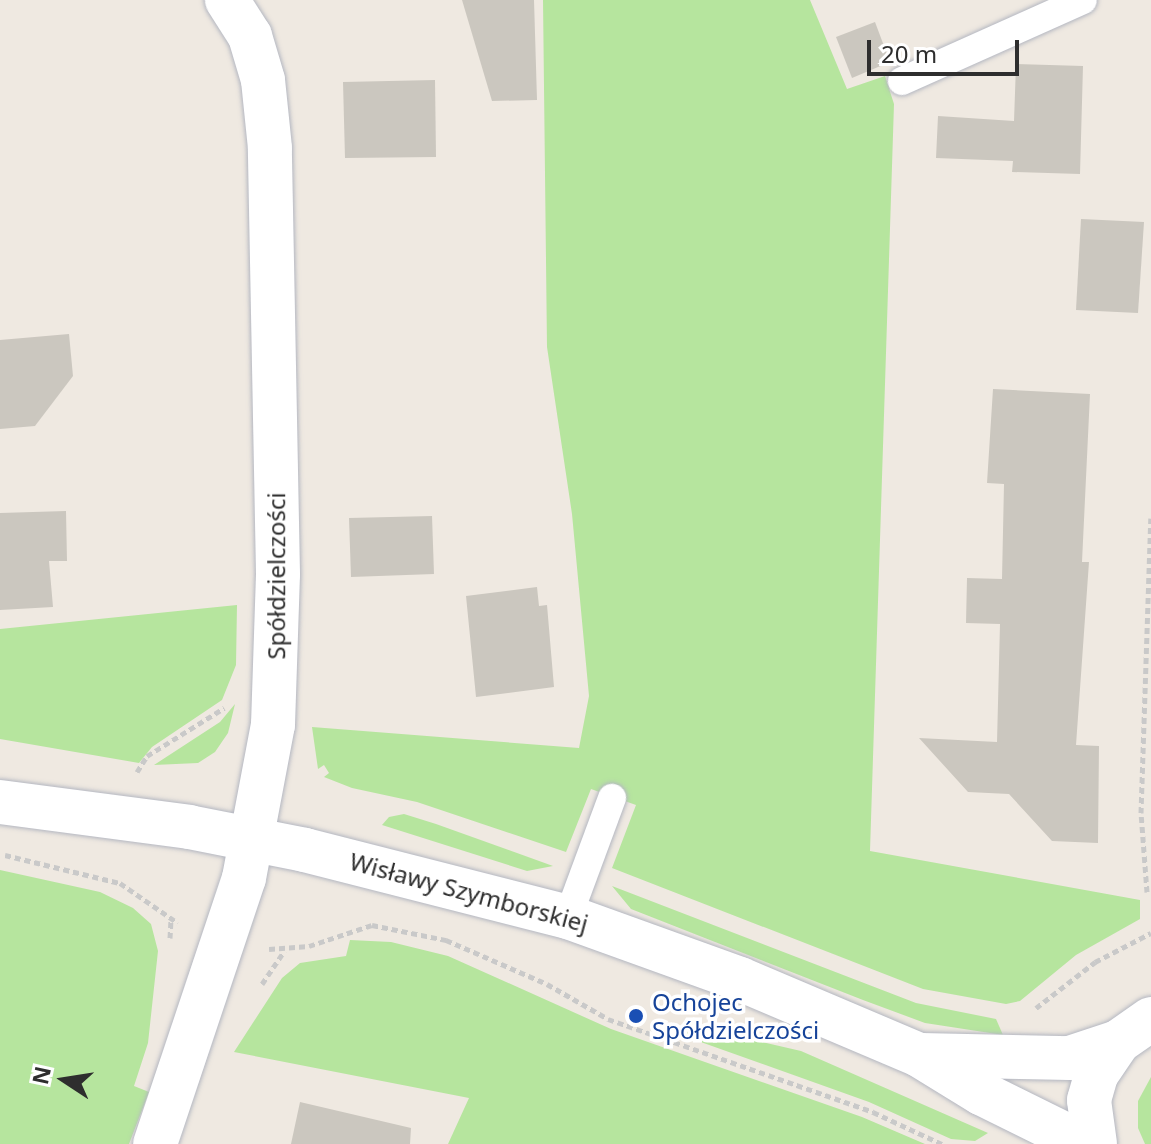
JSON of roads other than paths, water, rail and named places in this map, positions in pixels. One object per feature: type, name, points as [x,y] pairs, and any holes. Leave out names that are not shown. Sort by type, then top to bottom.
[{"type":"street","name":"Spółdzielczości","points":[[155,1144],[244,878],[271,743],[277,628],[270,148],[263,80],[250,36],[227,0]]},
{"type":"street","name":"Wisławy Szymborskiej","points":[[0,802],[253,839],[405,871],[568,917],[740,979],[919,1055],[981,1093],[1084,1144]]},
{"type":"street","name":"Wisławy Szymborskiej","points":[[919,1055],[1070,1058],[1135,1031]]},
{"type":"street","points":[[1095,1144],[1089,1100],[1096,1075],[1135,1031]]},
{"type":"lane","points":[[902,81],[1083,0]]},
{"type":"lane","points":[[568,917],[612,798]]},
{"type":"place","name":"Ochojec Spółdzielczości","points":[[636,1016]]}]
